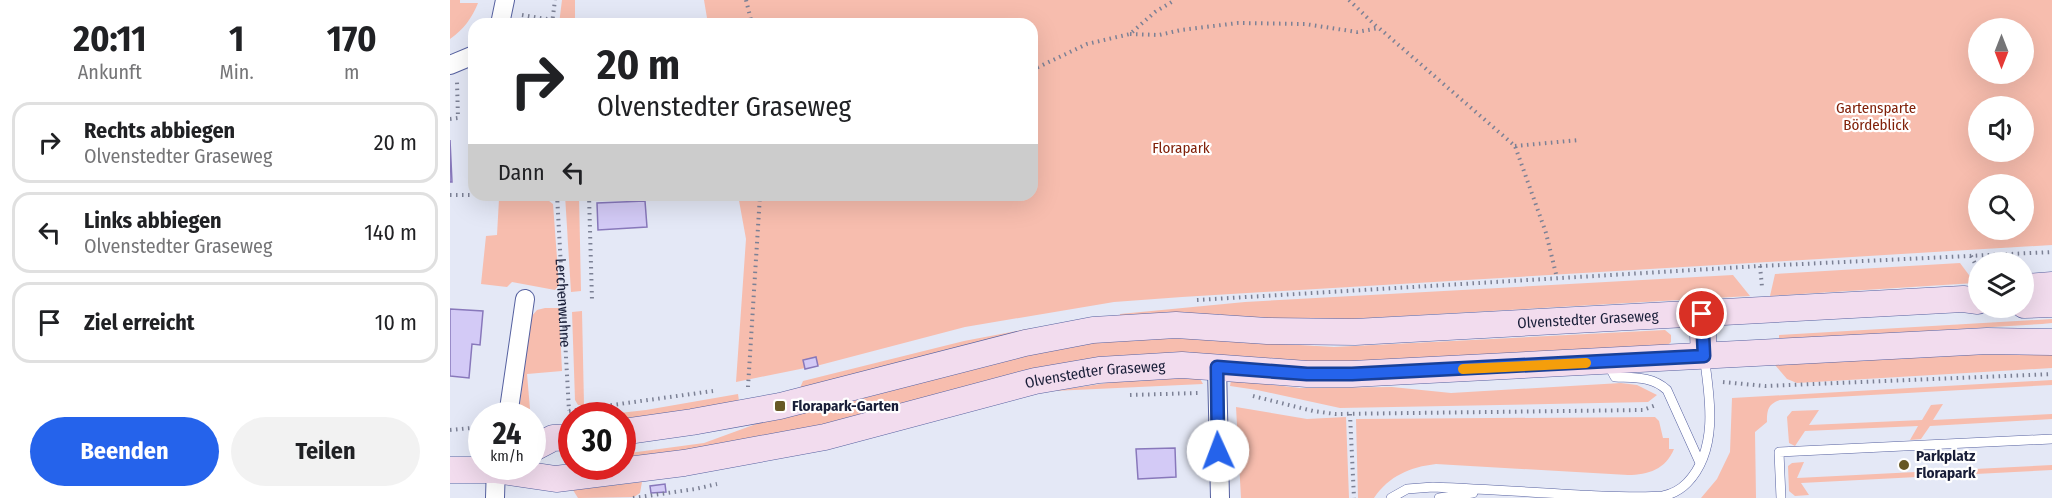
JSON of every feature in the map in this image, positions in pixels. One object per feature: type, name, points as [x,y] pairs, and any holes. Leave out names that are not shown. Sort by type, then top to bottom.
[{"type":"main road","points":[[2034,286],[2052,285]]},
{"type":"main road","name":"Olvenstedter Graseweg","points":[[636,430],[780,406],[1017,345],[1112,327],[1176,325],[1267,331],[1338,332],[1968,298]]},
{"type":"main road","points":[[2034,305],[2052,304]]},
{"type":"main road","points":[[1702,314],[1704,356]]},
{"type":"main road","name":"Olvenstedter Graseweg","points":[[1987,341],[2052,331]]},
{"type":"main road","name":"Olvenstedter Graseweg","points":[[546,477],[556,479],[684,463],[825,437],[1035,381],[1150,366],[1217,367],[1329,374],[1608,362],[1987,341],[2052,342]]},
{"type":"main road","name":"Olvenstedter Graseweg","points":[[450,470],[468,469]]},
{"type":"street","points":[[453,64],[468,58]]},
{"type":"street","points":[[510,402],[525,299]]},
{"type":"street","points":[[1217,367],[1220,498]]},
{"type":"street","points":[[495,498],[496,480]]},
{"type":"lane","points":[[1391,498],[1407,489],[1420,487],[1622,497],[1662,496],[1682,487],[1700,463],[1709,436],[1708,381],[1704,356]]},
{"type":"lane","points":[[1608,362],[1615,377],[1647,379],[1667,390],[1700,463]]},
{"type":"lane","points":[[1781,498],[1779,452],[2052,439]]},
{"type":"lane","points":[[1439,498],[1496,490]]},
{"type":"path","points":[[553,18],[555,0]]},
{"type":"path","points":[[746,0],[750,18]]},
{"type":"path","points":[[1130,34],[1155,12],[1175,0]]},
{"type":"path","points":[[1349,0],[1378,28],[1515,146],[1546,233],[1557,278]]},
{"type":"path","points":[[503,12],[532,18]]},
{"type":"path","points":[[1038,67],[1087,44],[1130,34],[1159,36],[1180,30],[1238,23],[1305,24],[1357,32],[1378,28]]},
{"type":"path","points":[[450,119],[458,118],[453,64]]},
{"type":"path","points":[[1515,146],[1579,140]]},
{"type":"path","points":[[450,195],[468,195]]},
{"type":"path","name":"Lerchenwuhne","points":[[557,201],[568,402]]},
{"type":"path","points":[[589,201],[592,300]]},
{"type":"path","points":[[748,387],[760,201]]},
{"type":"path","points":[[1738,383],[1765,386],[2052,374]]},
{"type":"path","points":[[1246,394],[1313,411],[1350,414],[1644,410],[1662,400]]},
{"type":"path","points":[[1350,414],[1354,498]]},
{"type":"path","points":[[450,430],[468,428]]},
{"type":"green space","points":[[450,0],[460,0],[460,3],[478,3],[467,23],[450,39]]},
{"type":"green space","points":[[562,0],[575,0],[575,18],[560,18]]},
{"type":"green space","name":"Florapark","points":[[704,0],[2052,0],[2052,245],[1114,302],[965,327],[820,365],[736,382],[746,239],[739,201],[1038,201],[1038,18],[707,18]]},
{"type":"green space","points":[[499,201],[549,201],[553,204],[559,285],[555,290],[512,282],[507,287],[481,284],[486,236],[497,235]]},
{"type":"green space","points":[[565,201],[579,201],[581,291],[571,292]]},
{"type":"green space","points":[[1960,263],[1968,274],[1968,283],[1770,296],[1775,274]]},
{"type":"green space","points":[[1733,275],[1750,296],[1317,321],[1225,317],[1220,314],[1218,316],[1120,316],[1120,314],[1245,302]]},
{"type":"green space","points":[[559,308],[562,371],[527,374],[529,402],[520,402],[531,317],[537,310]]},
{"type":"green space","points":[[582,311],[584,402],[575,400],[572,312]]},
{"type":"green space","points":[[2052,319],[2052,323],[2042,324],[1779,340],[1779,335]]},
{"type":"green space","points":[[1032,328],[860,375],[856,373],[849,377],[800,388],[803,381],[964,341]]},
{"type":"green space","points":[[1665,330],[1671,335],[1671,342],[1667,346],[1381,362],[1300,361],[1167,353],[1099,358],[895,409],[758,439],[636,459],[636,452],[704,443],[756,424],[857,400],[1005,360],[1094,342],[1180,338],[1334,347]]},
{"type":"green space","points":[[2052,351],[2052,368],[1797,383],[1787,379],[1775,365],[1984,353]]},
{"type":"green space","points":[[1199,377],[1203,384],[1053,391],[1141,378]]},
{"type":"green space","points":[[1231,380],[1300,388],[1392,387],[1451,393],[1621,383],[1637,385],[1657,395],[1648,402],[1340,408],[1230,386]]},
{"type":"green space","points":[[2052,380],[2052,385],[1780,400],[1771,406],[1767,422],[1755,432],[1756,498],[1701,498],[1717,479],[1730,452],[1732,398]]},
{"type":"green space","points":[[738,394],[739,401],[636,419],[636,411]]},
{"type":"green space","points":[[1943,404],[1933,420],[2052,414],[2052,419],[1930,426],[1921,439],[1910,440],[1918,426],[1805,431],[1795,446],[1789,443],[1787,417],[1792,411],[1819,410],[1809,425],[1922,420],[1931,405]]},
{"type":"green space","points":[[1236,407],[1307,419],[1346,417],[1349,498],[1241,498]]},
{"type":"green space","points":[[1655,417],[1659,421],[1663,438],[1669,438],[1669,449],[1674,449],[1671,456],[1661,466],[1642,474],[1436,464],[1417,467],[1393,478],[1374,498],[1358,498],[1356,419]]},
{"type":"green space","points":[[1804,462],[1797,478],[2052,465],[2052,470],[1801,483],[1809,495],[1795,496],[1789,491],[1788,466],[1792,463]]},
{"type":"green space","points":[[642,482],[640,493],[634,497],[578,498],[573,490]]},
{"type":"building","points":[[450,140],[452,182],[450,182]]},
{"type":"building","points":[[645,201],[647,227],[598,230],[597,203]]},
{"type":"building","points":[[450,309],[483,311],[480,345],[472,344],[469,378],[450,376]]},
{"type":"building","points":[[816,357],[818,366],[805,369],[803,360]]},
{"type":"building","points":[[1175,448],[1176,477],[1138,479],[1136,449]]},
{"type":"building","points":[[665,484],[666,492],[651,493],[650,486]]},
{"type":"slow traffic","points":[[1463,369],[1586,363]]},
{"type":"place","name":"Florapark-Garten","points":[[780,406]]},
{"type":"place","name":"Parkplatz Florapark","points":[[1904,465]]},
{"type":"route","points":[[1218,451],[1217,367],[1307,374],[1352,374],[1704,356],[1702,314]]},
{"type":"park label","name":"Gartensparte Bördeblick","points":[[1876,116]]}]
